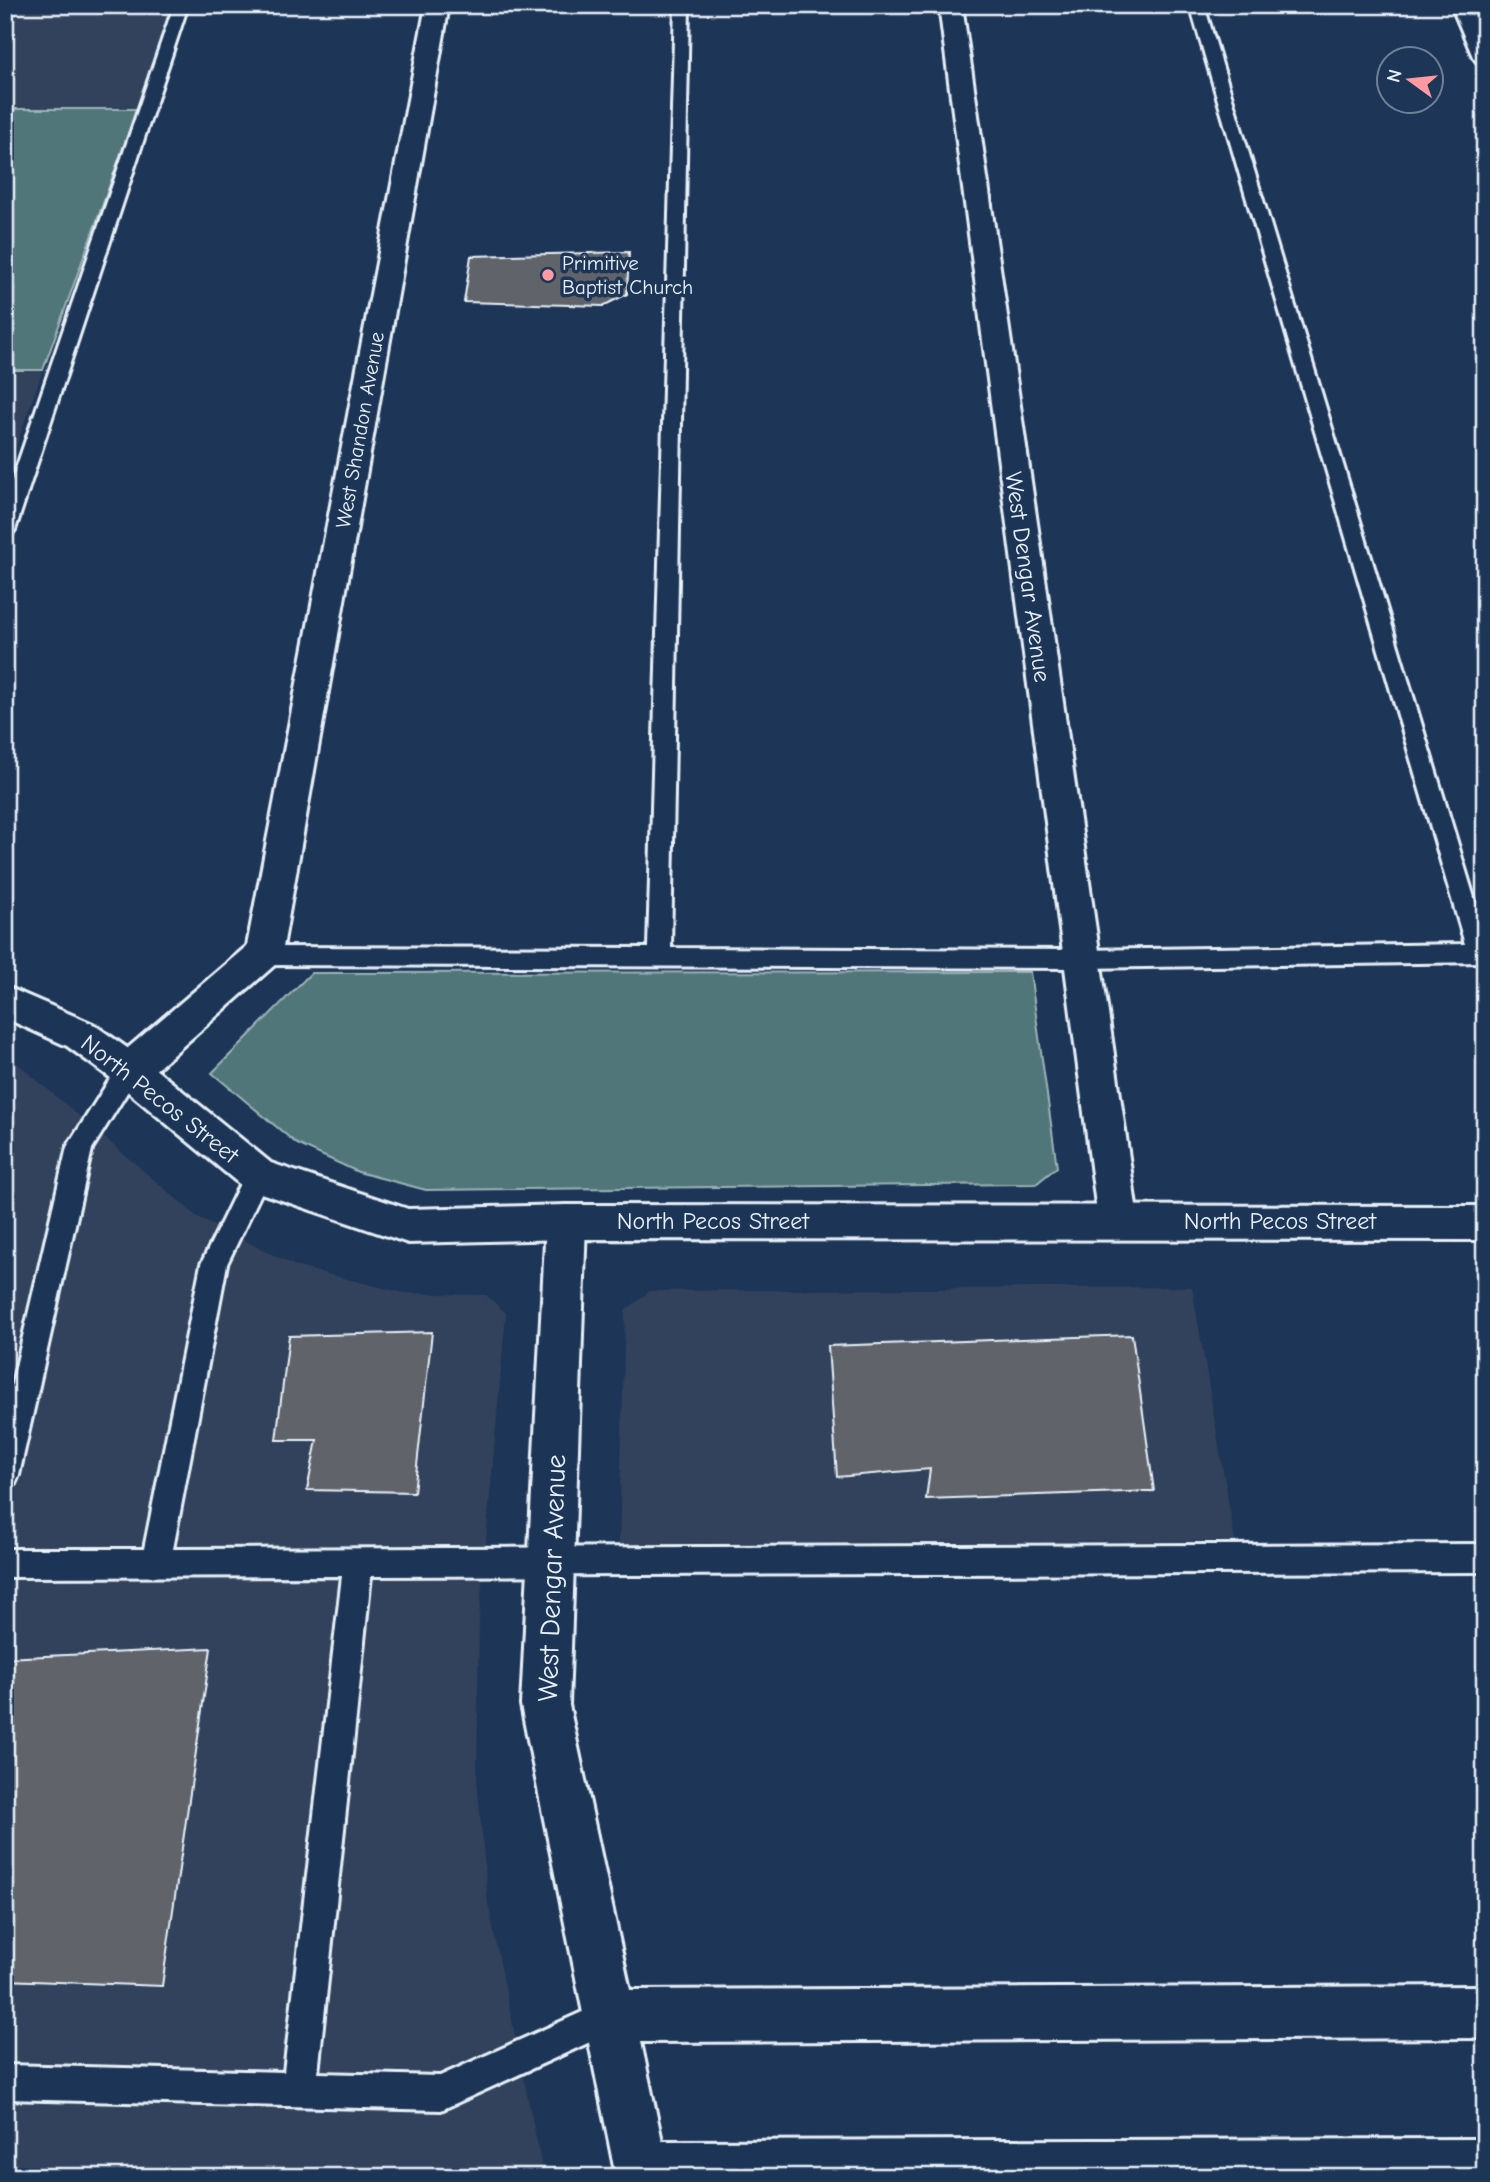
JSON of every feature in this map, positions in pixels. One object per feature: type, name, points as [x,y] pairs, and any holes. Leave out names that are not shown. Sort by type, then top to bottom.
[{"type":"street","name":"West Shandon Avenue","points":[[260,956],[264,953],[438,5]]},
{"type":"street","name":"West Dengar Avenue","points":[[950,5],[1118,1220]]},
{"type":"street","points":[[1462,5],[1485,57]]},
{"type":"street","points":[[129,1070],[260,956]]},
{"type":"street","name":"North Pecos Street","points":[[5,1001],[80,1035],[129,1070],[257,1175],[408,1226],[566,1222],[1118,1220],[1485,1223]]},
{"type":"street","name":"West Dengar Avenue","points":[[566,1222],[545,1705],[641,2172]]},
{"type":"street","points":[[609,2016],[1485,2012]]},
{"type":"street","points":[[641,2172],[1485,2166]]},
{"type":"lane","points":[[5,530],[181,5]]},
{"type":"lane","points":[[659,957],[682,5]]},
{"type":"lane","points":[[260,956],[1080,959],[1482,953],[1198,5]]},
{"type":"lane","points":[[7,1463],[80,1147],[129,1070]]},
{"type":"lane","points":[[156,1562],[214,1264],[257,1175]]},
{"type":"lane","points":[[5,1563],[1485,1558]]},
{"type":"lane","points":[[299,2090],[358,1562]]},
{"type":"lane","points":[[5,2082],[441,2093],[609,2016]]},
{"type":"shaded area","points":[[5,10],[172,10],[137,109],[5,109]]},
{"type":"shaded area","points":[[5,370],[43,370],[5,478]]},
{"type":"shaded area","points":[[5,1053],[200,1219],[298,1267],[404,1293],[486,1295],[506,1313],[479,1619],[477,1779],[488,1904],[544,2177],[5,2177]]},
{"type":"shaded area","points":[[1192,1287],[1235,1541],[619,1544],[625,1311],[650,1291]]},
{"type":"green space","points":[[5,109],[137,109],[43,370],[5,370]]},
{"type":"green space","points":[[1030,972],[1057,1167],[1036,1184],[426,1190],[358,1172],[297,1144],[212,1073],[311,973]]},
{"type":"building","name":"Primitive Baptist Church","points":[[629,252],[627,294],[603,306],[464,302],[471,256]]},
{"type":"building","points":[[432,1332],[414,1492],[307,1490],[317,1440],[276,1440],[289,1336]]},
{"type":"building","points":[[1132,1335],[1154,1491],[926,1499],[930,1469],[837,1477],[828,1346]]},
{"type":"building","points":[[211,1648],[162,1986],[5,1980],[5,1658]]},
{"type":"place","name":"Primitive Baptist Church","points":[[548,275]]}]
